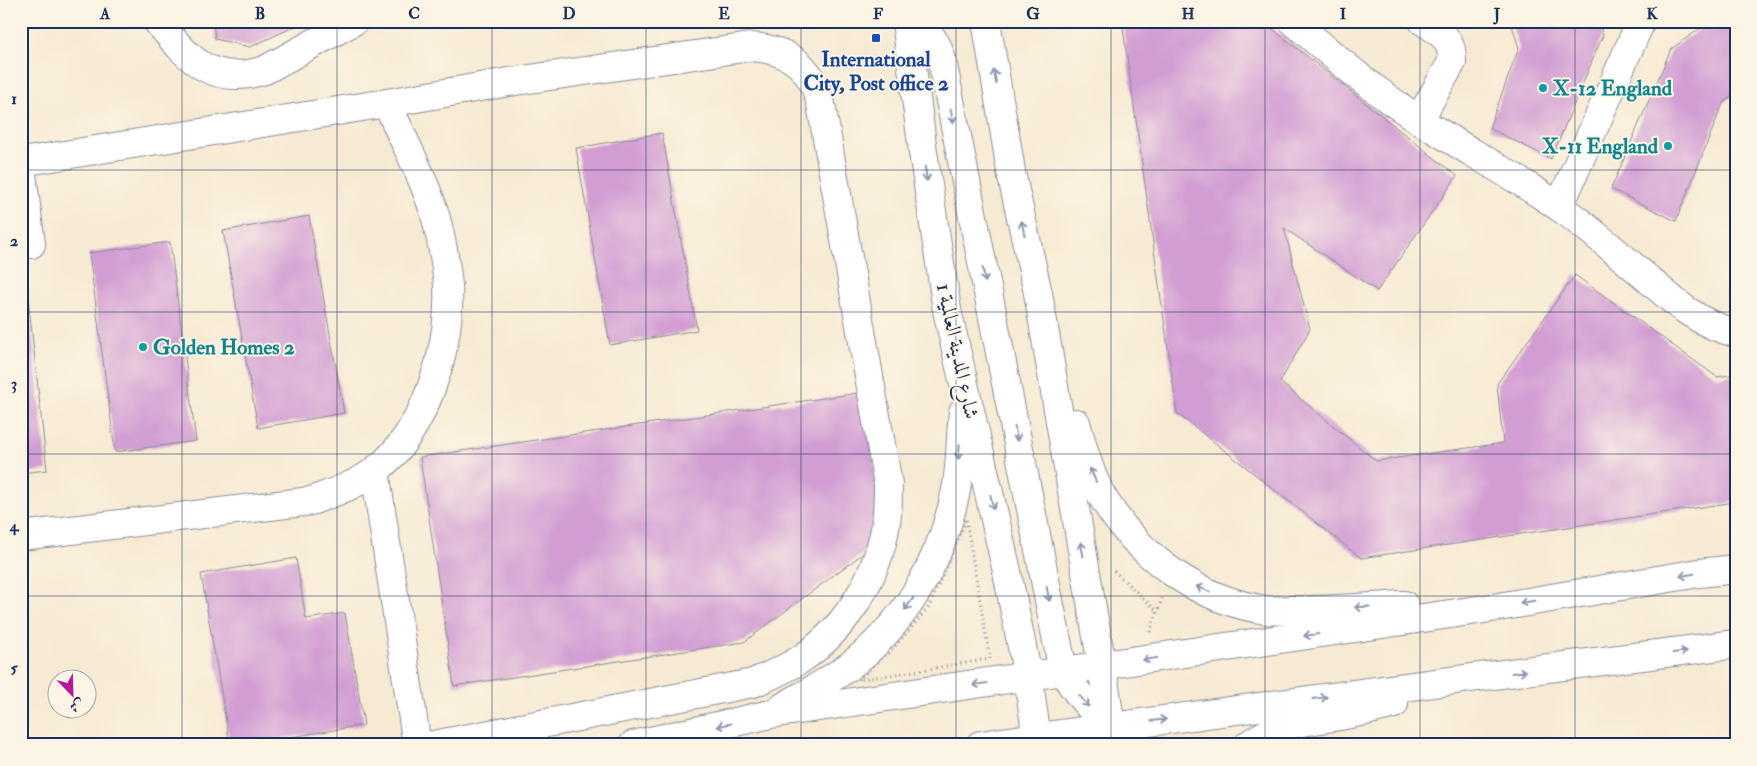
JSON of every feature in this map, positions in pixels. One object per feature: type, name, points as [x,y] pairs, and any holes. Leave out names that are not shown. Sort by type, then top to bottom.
[{"type":"street","points":[[157,21],[185,53],[204,67],[217,73],[238,76],[265,70],[354,21]]},
{"type":"street","name":"شارع المدينة العالمية 1","points":[[906,21],[923,152],[947,310],[1006,567],[1028,677],[1038,741]]},
{"type":"street","points":[[920,21],[933,38],[942,60],[1063,671],[1084,702],[1112,735]]},
{"type":"street","points":[[986,21],[1012,177],[1038,293],[1102,666],[1112,735]]},
{"type":"street","points":[[1292,21],[1370,85],[1419,120],[1559,207],[1588,228],[1682,308],[1701,321],[1722,330],[1736,333]]},
{"type":"street","points":[[1419,120],[1452,62],[1452,53],[1446,38],[1423,21]]},
{"type":"street","points":[[1559,207],[1642,21]]},
{"type":"street","points":[[21,162],[509,82],[750,47],[766,48],[782,53],[796,62],[808,74],[816,88],[820,104],[888,484],[888,509],[885,533],[878,557],[860,595],[841,623],[803,658],[753,683],[433,745]]},
{"type":"street","points":[[21,536],[311,501],[336,491],[375,471],[403,442],[417,418],[431,387],[441,355],[447,321],[448,287],[437,220],[425,187],[387,103]]},
{"type":"street","points":[[21,167],[31,244]]},
{"type":"street","points":[[1038,293],[1086,459],[1102,497],[1126,531],[1155,560],[1189,584],[1227,600],[1267,610],[1311,610],[1403,605],[1498,607]]},
{"type":"street","points":[[771,714],[823,684],[872,647],[893,625],[924,581],[943,538],[955,493],[965,386]]},
{"type":"street","points":[[375,471],[417,745]]},
{"type":"street","points":[[633,745],[771,714],[1498,607],[1699,573],[1736,569]]},
{"type":"street","points":[[980,745],[1112,735],[1471,678],[1736,644]]},
{"type":"street","points":[[1028,677],[1040,682],[1059,698],[1071,720],[1075,738]]},
{"type":"street","points":[[1248,745],[1261,735],[1292,723],[1375,709],[1432,693],[1471,678]]},
{"type":"path","points":[[966,520],[990,659],[923,670],[858,680],[889,654],[929,608],[966,520]]},
{"type":"path","points":[[1109,566],[1157,611]]},
{"type":"path","points":[[1147,640],[1164,593]]},
{"type":"building","points":[[213,21],[307,21],[250,47],[215,39]]},
{"type":"building","points":[[1122,21],[1263,21],[1457,176],[1377,291],[1284,228],[1310,329],[1280,382],[1376,461],[1503,443],[1497,384],[1575,275],[1717,377],[1736,374],[1735,502],[1361,558],[1177,413]]},
{"type":"building","name":"X-12 England","points":[[1505,21],[1598,21],[1603,35],[1551,159],[1489,128],[1519,48],[1512,25]]},
{"type":"building","name":"X-11 England","points":[[1711,21],[1736,21],[1736,93],[1723,103],[1676,221],[1611,189],[1671,49]]},
{"type":"building","points":[[662,133],[697,330],[610,345],[576,148]]},
{"type":"building","points":[[309,216],[344,413],[258,428],[223,231]]},
{"type":"building","name":"Golden Homes 2","points":[[170,242],[196,441],[115,452],[89,253]]},
{"type":"building","points":[[21,252],[23,252],[47,470],[21,473]]},
{"type":"building","points":[[865,392],[879,500],[869,549],[744,642],[454,686],[420,457]]},
{"type":"building","points":[[296,558],[306,619],[345,613],[364,725],[243,745],[230,745],[201,574]]},
{"type":"place","name":"International City, Post office 2","points":[[876,38]]},
{"type":"place","name":"X-12 England","points":[[1543,88]]},
{"type":"place","name":"X-11 England","points":[[1668,146]]},
{"type":"place","name":"Golden Homes 2","points":[[143,347]]}]
